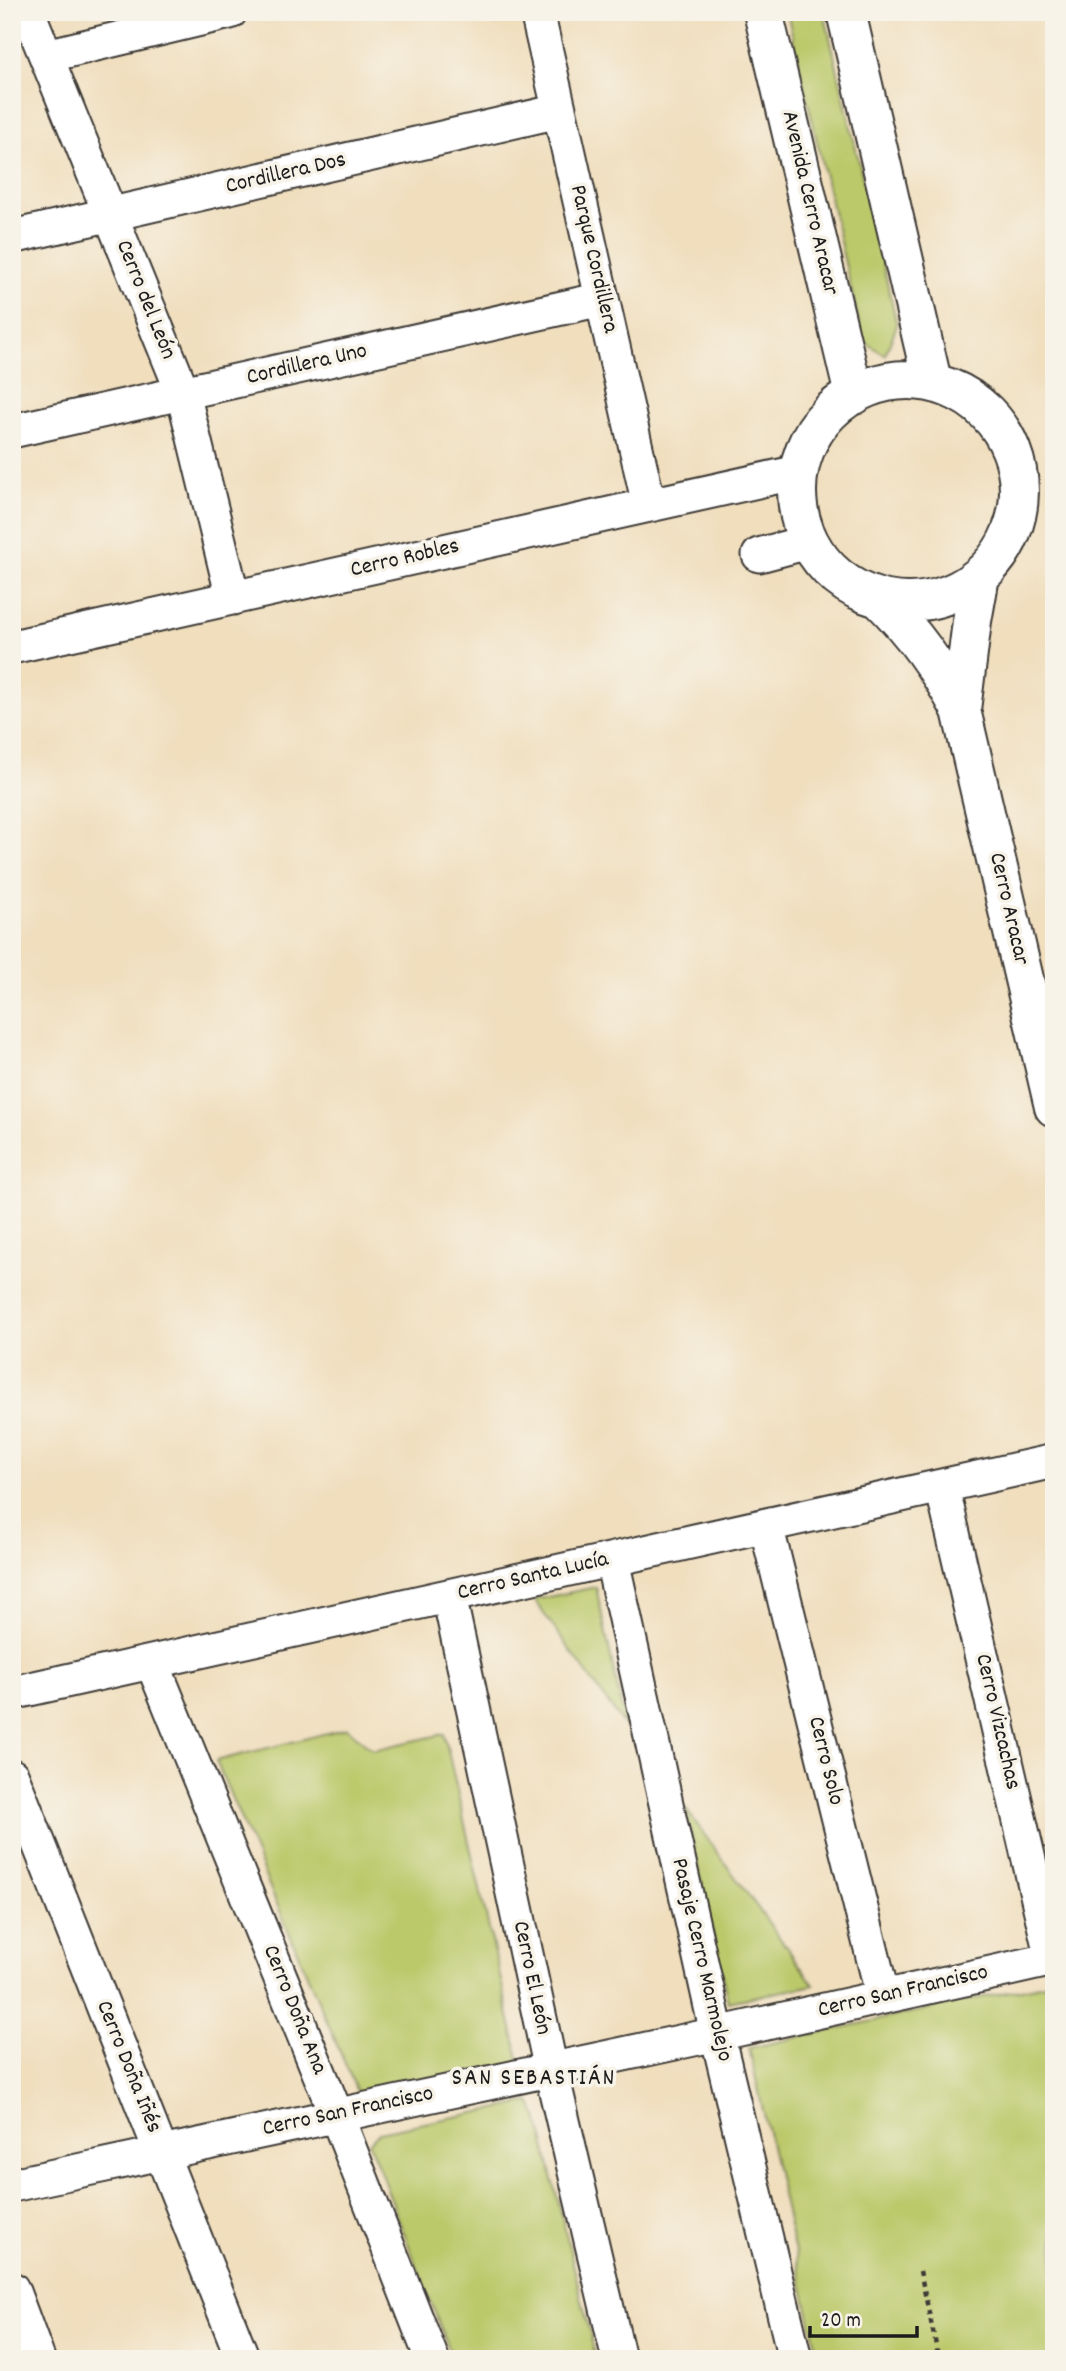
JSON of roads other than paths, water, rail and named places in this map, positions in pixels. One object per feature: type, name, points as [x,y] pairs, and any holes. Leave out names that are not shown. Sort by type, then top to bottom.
[{"type":"street","name":"Cerro del León","points":[[28,12],[183,393],[233,598]]},
{"type":"street","points":[[46,56],[230,12]]},
{"type":"street","name":"Parque Cordillera","points":[[537,12],[649,505]]},
{"type":"street","name":"Avenida Cerro Aracar","points":[[763,12],[854,395]]},
{"type":"street","points":[[846,12],[932,381]]},
{"type":"street","name":"Cordillera Dos","points":[[12,237],[559,111]]},
{"type":"street","name":"Cordillera Uno","points":[[12,431],[602,299]]},
{"type":"street","points":[[896,380],[932,381],[967,396],[996,420],[1014,454],[1021,491],[1014,528],[996,561],[980,576],[967,587],[932,601],[894,603],[858,592],[829,571],[808,542],[797,508],[798,472],[810,438],[831,410],[861,390],[896,380]]},
{"type":"street","name":"Cerro Robles","points":[[12,647],[798,472]]},
{"type":"street","points":[[759,555],[808,542]]},
{"type":"street","name":"Cerro Aracar","points":[[961,710],[980,576]]},
{"type":"street","name":"Cerro Aracar","points":[[879,598],[907,626],[941,673],[961,710],[1054,1107]]},
{"type":"street","name":"Cerro Santa Lucía","points":[[12,1693],[1054,1461]]},
{"type":"street","name":"Cerro Vizcachas","points":[[942,1486],[1053,1959]]},
{"type":"street","name":"Cerro Solo","points":[[766,1525],[883,1997]]},
{"type":"street","name":"Pasaje Cerro Marmolejo","points":[[612,1560],[717,2034],[795,2359]]},
{"type":"street","name":"Cerro El León","points":[[449,1596],[551,2070],[618,2359]]},
{"type":"street","name":"Cerro Doña Ana","points":[[152,1662],[336,2114],[432,2359]]},
{"type":"street","name":"Cerro Doña Iñés","points":[[12,1776],[243,2359]]},
{"type":"street","name":"Cerro San Francisco","points":[[12,2185],[1053,1959]]},
{"type":"street","points":[[12,2289],[38,2359]]},
{"type":"district","name":"SAN SEBASTIÁN","points":[[534,2079]]}]
